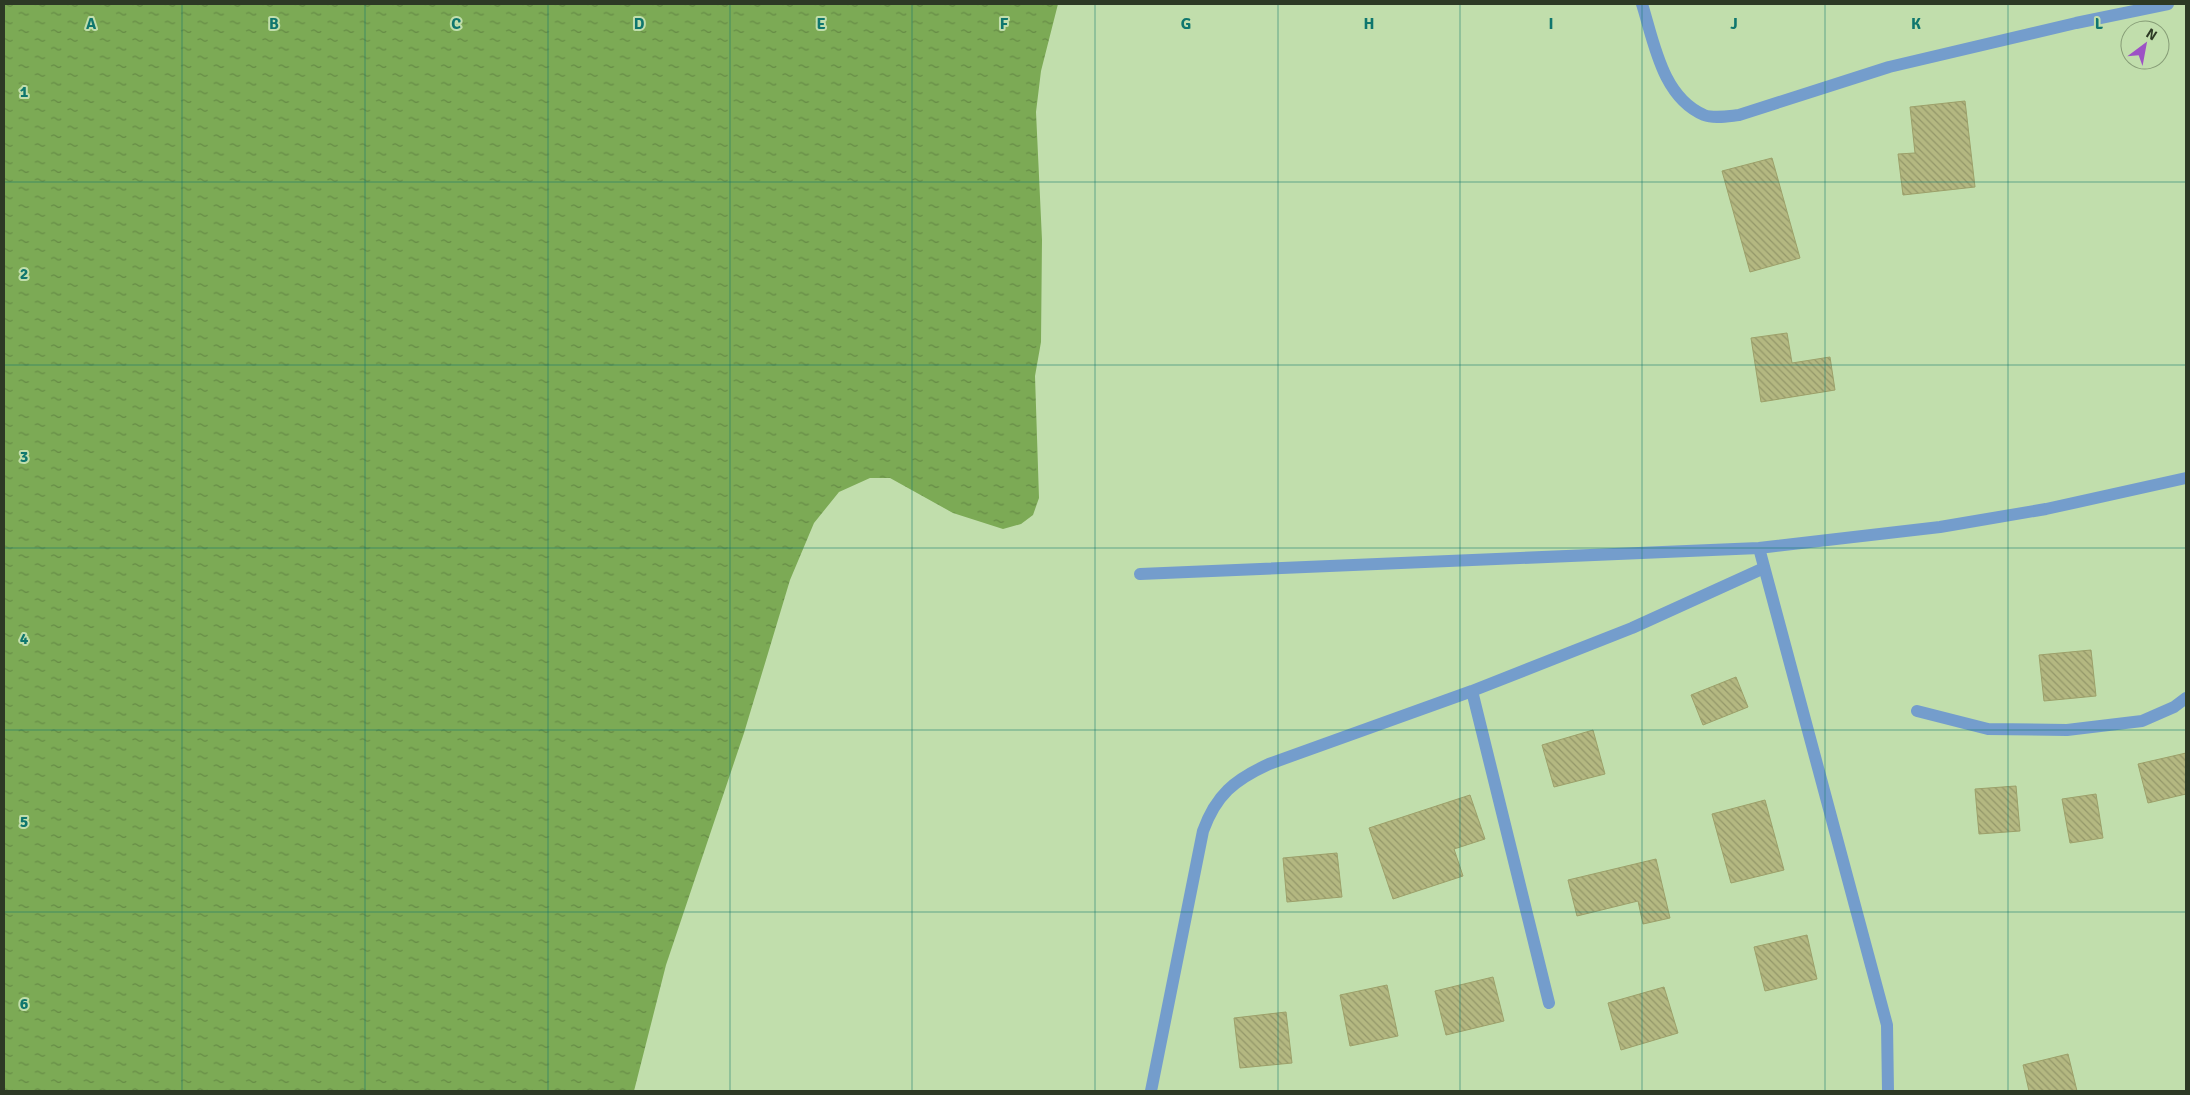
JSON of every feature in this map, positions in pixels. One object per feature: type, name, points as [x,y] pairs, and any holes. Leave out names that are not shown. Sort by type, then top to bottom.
[{"type":"street","points":[[1642,4],[1664,75],[1685,102],[1705,116],[1722,117],[1739,115],[1889,67],[2076,23],[2168,4]]},
{"type":"street","points":[[1140,574],[1759,548],[1940,527],[2036,511],[2186,478]]},
{"type":"street","points":[[1759,548],[1887,1025],[1888,1091]]},
{"type":"street","points":[[1151,1091],[1203,831],[1210,811],[1225,790],[1246,774],[1269,764],[1472,691],[1632,628],[1764,568]]},
{"type":"street","points":[[1472,691],[1549,1003]]},
{"type":"street","points":[[1917,711],[1988,729],[2067,730],[2142,721],[2174,707],[2186,698]]},
{"type":"water","points":[[4,4],[1058,4],[1041,71],[1036,112],[1042,240],[1041,342],[1035,376],[1039,498],[1033,515],[1021,524],[1003,529],[953,513],[890,478],[870,478],[839,492],[814,523],[790,580],[744,733],[666,965],[634,1091],[4,1091]]},
{"type":"building","points":[[1965,101],[1975,187],[1903,195],[1898,154],[1915,153],[1910,107]]},
{"type":"building","points":[[1772,158],[1800,258],[1750,272],[1722,171]]},
{"type":"building","points":[[1787,333],[1792,363],[1830,357],[1835,390],[1761,402],[1751,338]]},
{"type":"building","points":[[2091,650],[2096,696],[2044,701],[2039,655]]},
{"type":"building","points":[[1736,677],[1748,707],[1703,725],[1691,695]]},
{"type":"building","points":[[1593,730],[1605,774],[1554,787],[1542,745]]},
{"type":"building","points":[[2186,753],[2186,794],[2148,803],[2138,764]]},
{"type":"building","points":[[2016,786],[2020,831],[1979,834],[1975,789]]},
{"type":"building","points":[[2096,794],[2103,838],[2070,843],[2062,799]]},
{"type":"building","points":[[1470,795],[1485,839],[1454,849],[1463,876],[1393,899],[1369,828]]},
{"type":"building","points":[[1765,800],[1784,870],[1731,883],[1712,814]]},
{"type":"building","points":[[1337,853],[1342,897],[1287,902],[1283,858]]},
{"type":"building","points":[[1656,859],[1670,918],[1643,924],[1638,901],[1577,916],[1568,880]]},
{"type":"building","points":[[1807,935],[1817,979],[1765,991],[1754,947]]},
{"type":"building","points":[[1493,977],[1504,1021],[1446,1035],[1435,991]]},
{"type":"building","points":[[1387,985],[1398,1036],[1350,1046],[1340,995]]},
{"type":"building","points":[[1664,987],[1678,1033],[1621,1050],[1608,1003]]},
{"type":"building","points":[[1286,1012],[1292,1063],[1240,1068],[1234,1018]]},
{"type":"building","points":[[2068,1054],[2077,1091],[2029,1091],[2023,1065]]}]
